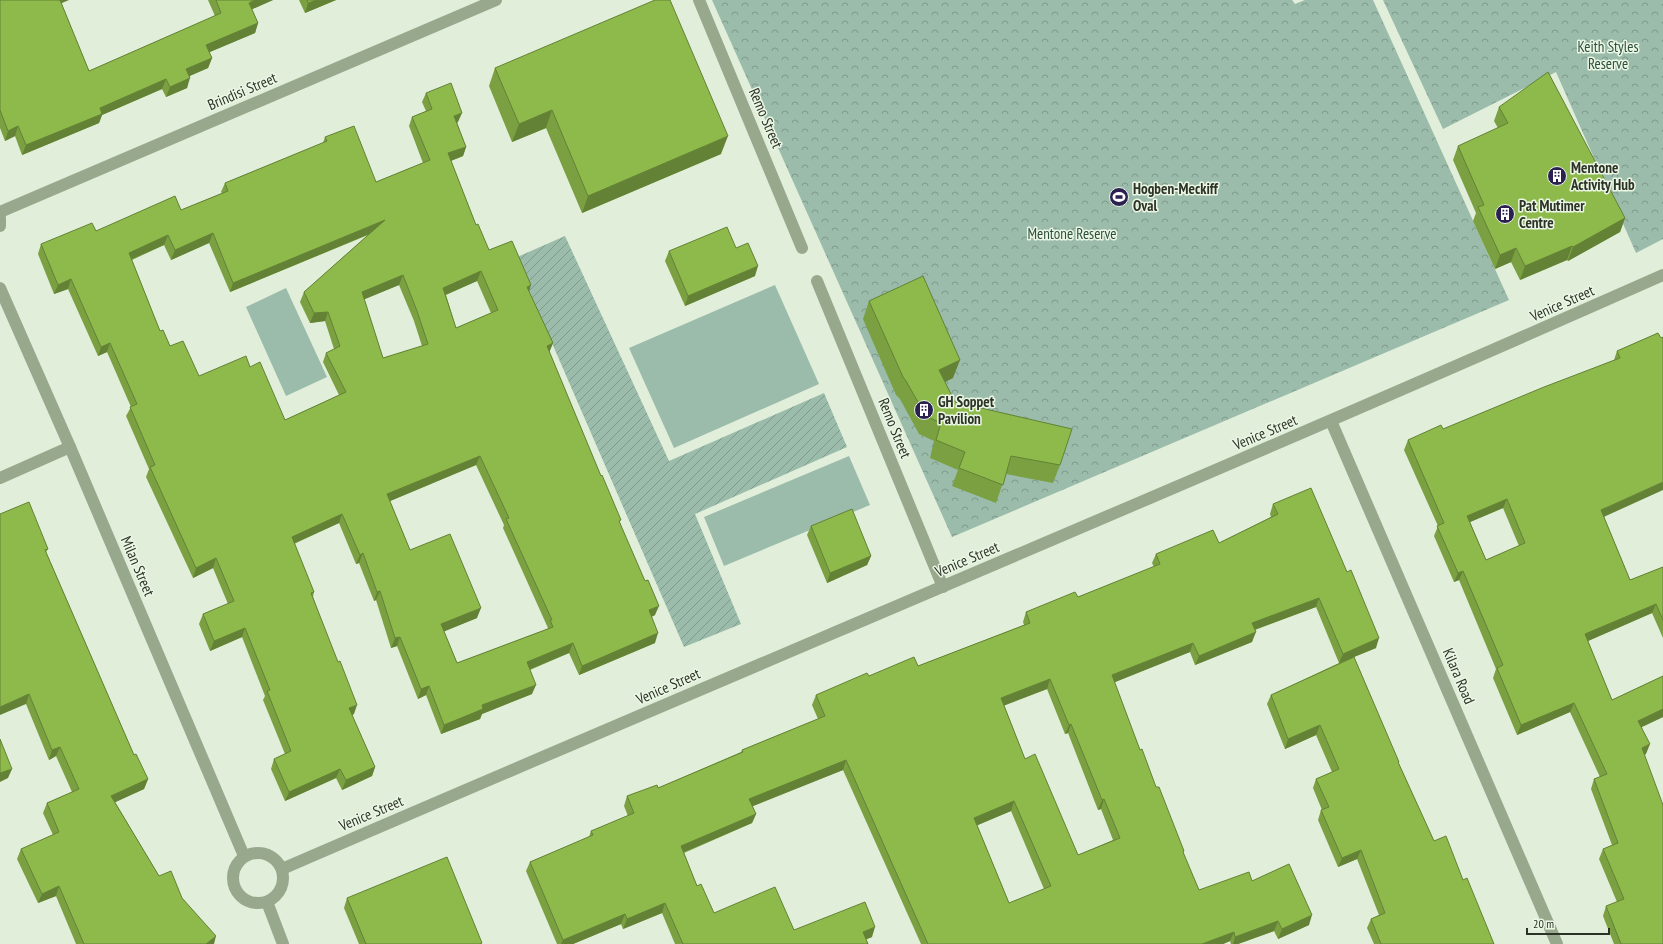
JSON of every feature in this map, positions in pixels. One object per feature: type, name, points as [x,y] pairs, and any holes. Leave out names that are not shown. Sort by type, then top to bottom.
[{"type":"street","name":"Brindisi Street","points":[[0,212],[496,0]]},
{"type":"street","name":"Remo Street","points":[[699,0],[802,248]]},
{"type":"street","points":[[0,218],[0,226]]},
{"type":"street","name":"Venice Street","points":[[282,869],[770,659],[1332,421],[1663,275]]},
{"type":"street","name":"Remo Street","points":[[817,281],[943,587]]},
{"type":"street","name":"Milan Street","points":[[0,288],[70,447],[244,856]]},
{"type":"street","name":"Kilara Road","points":[[1332,421],[1557,944]]},
{"type":"street","points":[[0,478],[70,447]]},
{"type":"street","points":[[258,852],[266,854],[272,857],[282,869],[282,884],[279,892],[274,898],[267,902],[252,903],[239,895],[233,882],[234,868],[244,856],[258,852]]},
{"type":"street","points":[[267,902],[283,944]]},
{"type":"green space","name":"Mentone Reserve","points":[[712,0],[1292,0],[1295,4],[1305,0],[1373,0],[1509,300],[952,537]]},
{"type":"green space","name":"Keith Styles Reserve","points":[[1383,0],[1663,0],[1663,239],[1636,253],[1556,72],[1443,129]]},
{"type":"green space","points":[[565,236],[669,461],[824,393],[847,447],[695,514],[741,624],[684,647],[515,258]]},
{"type":"green space","points":[[775,285],[819,384],[674,448],[629,348]]},
{"type":"green space","points":[[286,288],[327,377],[286,396],[246,307]]},
{"type":"green space","points":[[849,456],[870,505],[724,566],[704,517]]},
{"type":"building","points":[[0,0],[60,0],[89,71],[221,13],[216,0],[255,0],[249,3],[258,23],[206,45],[212,58],[186,69],[190,78],[170,87],[166,79],[100,108],[102,114],[26,145],[18,126],[8,131],[0,110]]},
{"type":"building","points":[[307,0],[317,0],[308,3]]},
{"type":"building","points":[[655,0],[670,0],[728,136],[588,196],[552,110],[519,124],[495,68]]},
{"type":"building","points":[[1548,72],[1625,218],[1573,247],[1572,246],[1525,266],[1516,248],[1500,255],[1478,207],[1484,205],[1458,146],[1508,123],[1499,107]]},
{"type":"building","points":[[451,83],[462,113],[454,116],[466,147],[448,153],[476,225],[478,224],[489,250],[512,241],[531,285],[527,287],[553,343],[547,346],[621,520],[619,521],[645,581],[648,580],[659,606],[649,610],[658,633],[582,666],[573,643],[527,662],[536,685],[482,705],[483,709],[444,725],[429,686],[421,689],[400,637],[395,638],[380,591],[377,592],[363,553],[360,555],[342,514],[292,537],[314,592],[311,593],[338,662],[340,661],[357,705],[349,708],[375,767],[346,780],[340,769],[289,792],[274,759],[291,751],[267,691],[270,690],[245,628],[214,641],[203,614],[234,601],[216,558],[196,568],[150,467],[155,465],[130,407],[137,404],[110,343],[101,347],[71,279],[58,285],[41,244],[92,223],[96,231],[175,196],[181,210],[228,191],[225,183],[327,141],[325,137],[354,126],[376,182],[430,160],[412,117],[432,109],[426,93]],"holes":[[[385,220],[304,292],[314,313],[328,312],[340,346],[326,353],[346,392],[285,420],[260,362],[250,367],[246,356],[199,376],[183,341],[170,346],[163,330],[160,331],[129,253],[168,235],[175,250],[213,233],[233,283]],[[481,271],[498,310],[456,328],[443,288]],[[403,275],[428,344],[383,358],[362,292]],[[480,456],[509,518],[506,519],[552,620],[550,620],[553,627],[457,663],[441,624],[481,608],[450,534],[410,550],[387,494]]]},
{"type":"building","points":[[727,227],[736,248],[748,243],[758,266],[688,296],[669,251]]},
{"type":"building","name":"GH Soppet Pavilion","points":[[923,276],[960,360],[939,370],[955,402],[1072,429],[1060,465],[1011,456],[1003,485],[959,468],[965,452],[936,440],[941,423],[926,416],[903,377],[869,301]]},
{"type":"building","points":[[1658,333],[1661,338],[1663,337],[1663,482],[1601,510],[1630,580],[1663,567],[1663,620],[1656,604],[1585,634],[1612,700],[1663,676],[1663,709],[1638,721],[1650,744],[1642,748],[1663,805],[1663,944],[1621,944],[1606,906],[1624,899],[1603,849],[1618,843],[1594,779],[1607,774],[1574,703],[1521,725],[1497,668],[1503,665],[1463,571],[1458,573],[1437,526],[1444,523],[1408,440],[1441,425],[1443,429],[1544,387],[1620,358],[1617,351]],"holes":[[[1507,499],[1525,543],[1486,560],[1467,516]]]},
{"type":"building","points":[[1311,488],[1347,572],[1351,570],[1379,638],[1343,654],[1319,598],[1252,623],[1256,632],[1199,656],[1193,643],[1112,675],[1140,750],[1142,749],[1156,787],[1159,787],[1199,890],[1249,872],[1252,881],[1289,864],[1312,915],[1282,929],[1278,921],[1235,937],[1234,932],[1202,944],[928,944],[846,760],[749,799],[756,814],[681,846],[697,886],[701,884],[714,913],[775,887],[794,930],[865,902],[875,927],[863,932],[868,944],[683,944],[665,903],[627,919],[625,914],[563,940],[530,862],[593,835],[591,831],[634,813],[627,796],[657,785],[658,788],[743,752],[742,750],[825,716],[816,695],[867,673],[869,676],[914,657],[918,666],[1030,623],[1026,612],[1075,592],[1078,597],[1160,564],[1156,554],[1213,530],[1219,543],[1278,514],[1273,504]],"holes":[[[1050,679],[1120,838],[1078,855],[1035,754],[1025,759],[1001,698]],[[1014,801],[1051,886],[1009,903],[974,818]]]},
{"type":"building","points":[[29,502],[48,549],[45,550],[134,755],[136,754],[148,779],[111,796],[159,876],[171,871],[182,898],[216,936],[206,944],[84,944],[59,886],[42,894],[21,849],[59,832],[47,803],[79,789],[60,747],[52,750],[29,694],[0,707],[0,514]]},
{"type":"building","points":[[852,509],[871,556],[830,573],[811,526]]},
{"type":"building","points":[[1354,657],[1398,762],[1434,841],[1446,836],[1463,880],[1467,878],[1494,944],[1381,944],[1371,919],[1385,913],[1361,850],[1342,858],[1321,810],[1329,807],[1316,779],[1339,769],[1320,725],[1288,739],[1271,695]]},
{"type":"building","points":[[0,739],[12,769],[0,773]]},
{"type":"building","points":[[447,857],[482,943],[366,944],[347,898]]},
{"type":"place","name":"Mentone Activity Hub","points":[[1557,176]]},
{"type":"place","name":"Hogben-Meckiff Oval","points":[[1119,197]]},
{"type":"place","name":"Pat Mutimer Centre","points":[[1505,214]]},
{"type":"place","name":"GH Soppet Pavilion","points":[[924,410]]}]
